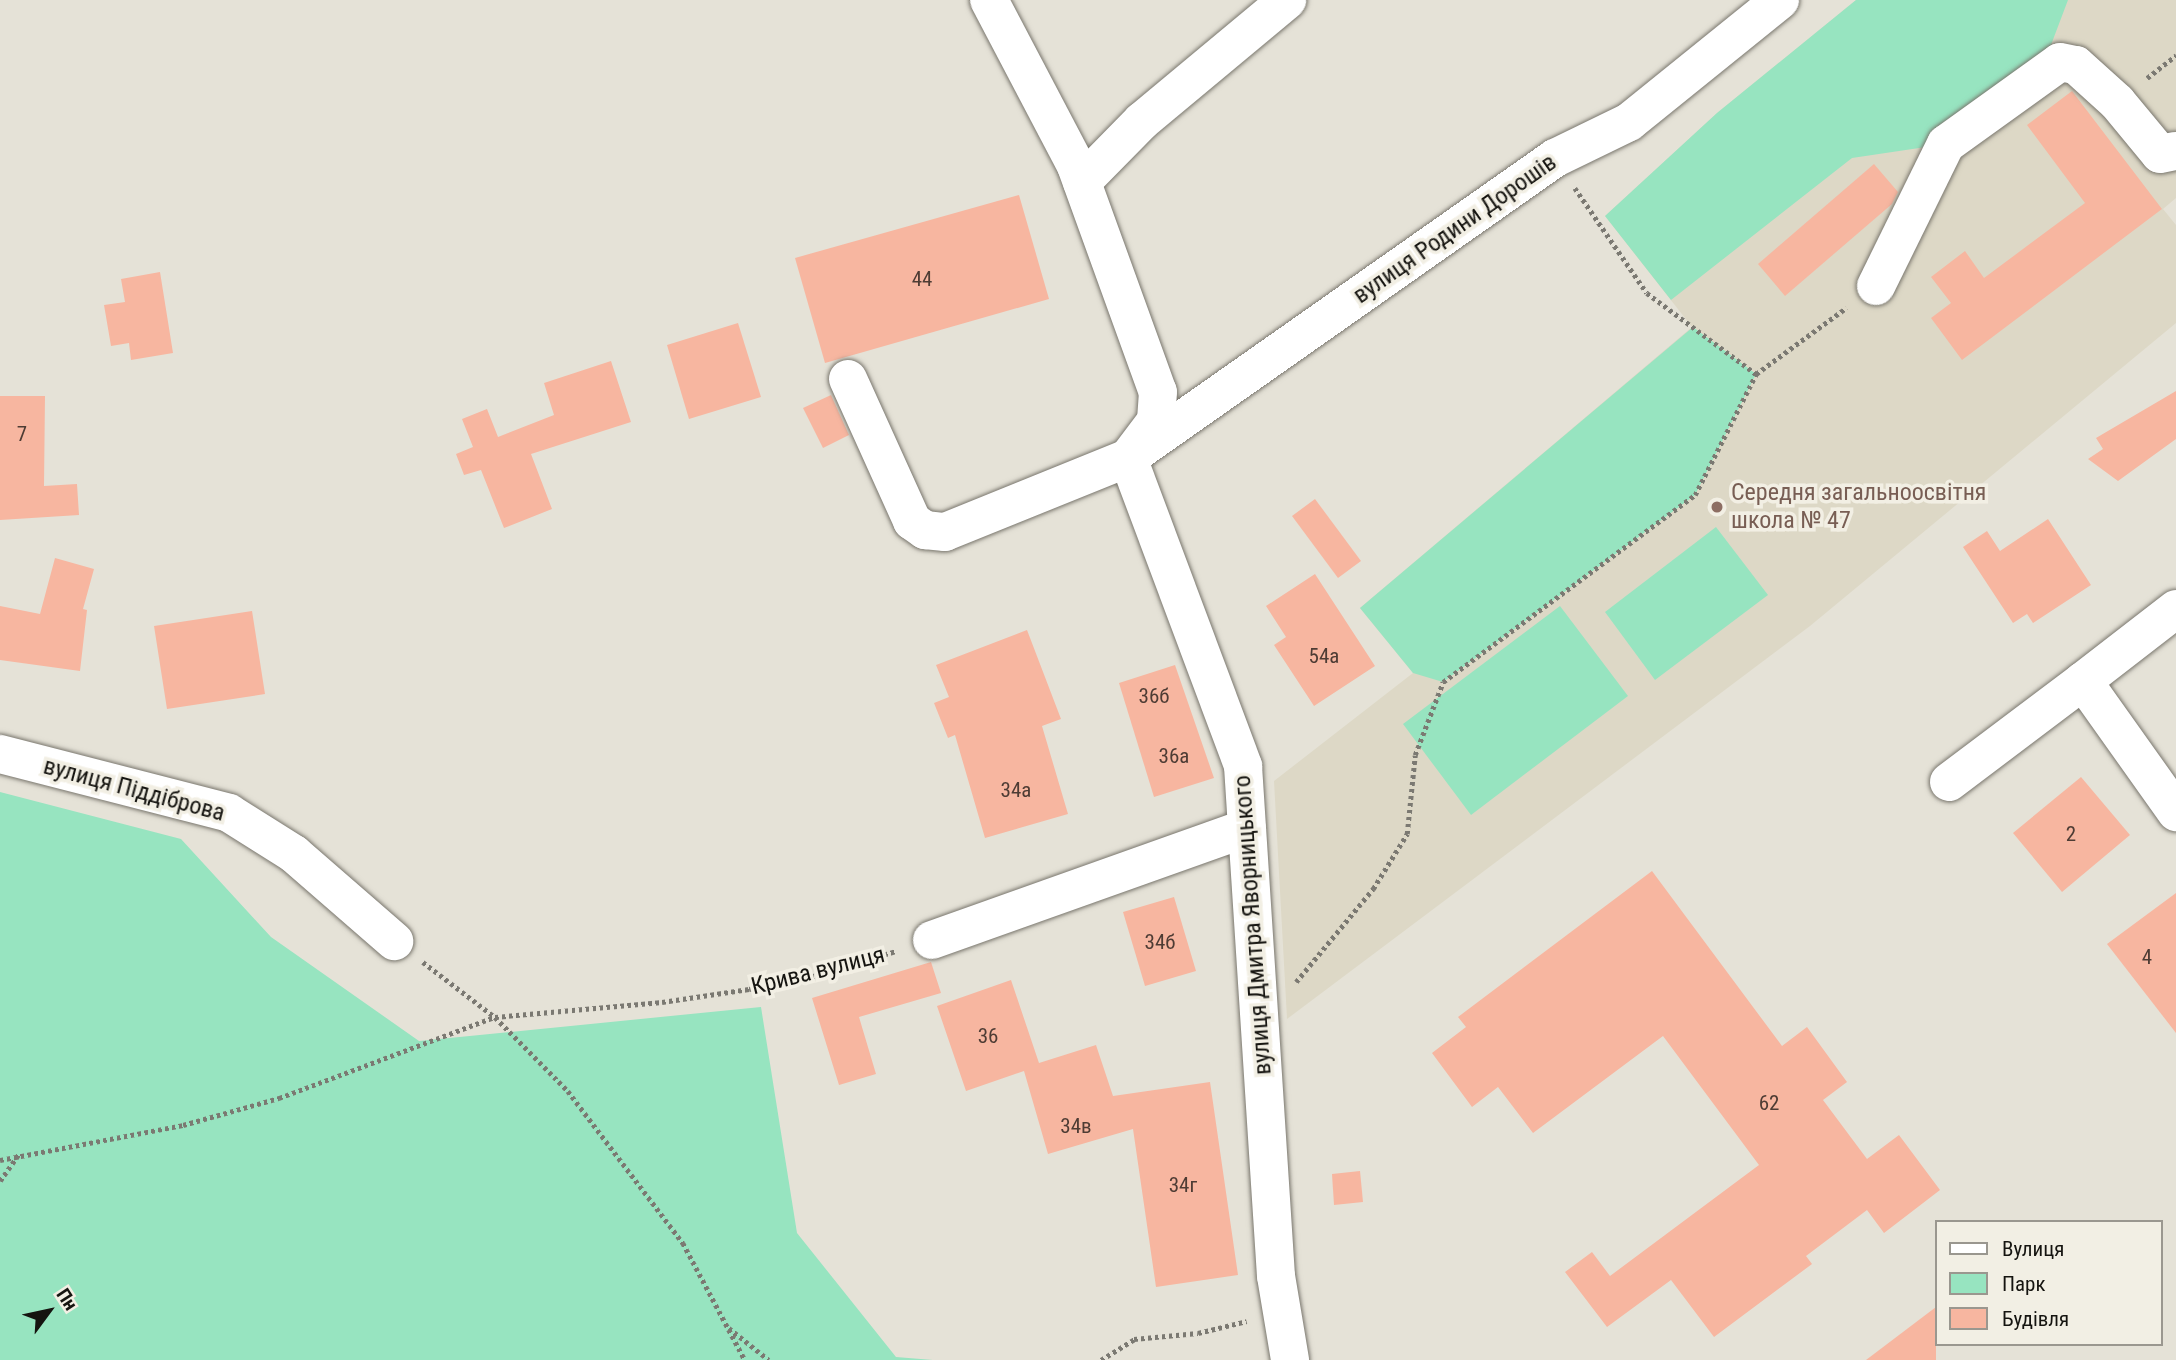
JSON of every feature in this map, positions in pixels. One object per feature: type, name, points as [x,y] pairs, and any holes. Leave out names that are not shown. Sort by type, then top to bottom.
[{"type":"street","points":[[989,0],[1079,174],[1158,392],[1156,421],[1128,458]]},
{"type":"street","points":[[1079,174],[1287,0]]},
{"type":"street","name":"вулиця Родини Дорошів","points":[[848,379],[912,521],[925,530],[945,532],[1128,458],[1555,158],[1629,122],[1780,0]]},
{"type":"street","points":[[1875,286],[1946,144],[2060,62],[2076,65],[2096,83],[2160,154],[2176,151]]},
{"type":"street","name":"вулиця Дмитра Яворницького","points":[[1128,458],[1243,766],[1282,1312],[1290,1360]]},
{"type":"street","points":[[1949,782],[2176,609]]},
{"type":"street","points":[[2083,681],[2176,812]]},
{"type":"street","name":"вулиця Піддіброва","points":[[0,754],[229,813],[294,854],[394,941]]},
{"type":"street","points":[[932,940],[1247,828]]},
{"type":"path","points":[[1555,158],[1647,293],[1756,374]]},
{"type":"path","points":[[1261,1040],[1304,969],[1373,889],[1407,834],[1415,755],[1443,682],[1695,495],[1756,374],[1875,286]]},
{"type":"path","name":"Крива вулиця","points":[[0,1160],[18,1154],[183,1125],[267,1102],[495,1017],[749,989],[817,975],[932,940]]},
{"type":"path","points":[[394,941],[495,1017],[568,1091],[684,1243],[745,1360]]},
{"type":"path","points":[[0,1181],[18,1154]]},
{"type":"path","points":[[1101,1360],[1133,1339],[1198,1333],[1282,1312]]},
{"type":"path","points":[[727,1327],[769,1360]]},
{"type":"shaded area","name":"Середня загальноосвітня школа № 47","points":[[1856,0],[2176,0],[2176,198],[2163,209],[2176,225],[2176,323],[1810,626],[1287,1019],[1274,781],[1413,673],[1360,608],[1692,327],[1605,216],[1717,113]]},
{"type":"green space","points":[[1856,0],[2068,0],[2040,74],[1946,144],[1852,158],[1671,300],[1605,216],[1717,113]]},
{"type":"green space","points":[[1693,327],[1756,374],[1695,495],[1443,682],[1413,673],[1360,608]]},
{"type":"green space","points":[[1716,527],[1768,595],[1655,680],[1605,612]]},
{"type":"green space","points":[[1560,606],[1628,696],[1471,815],[1403,724]]},
{"type":"green space","points":[[0,792],[181,839],[271,937],[419,1041],[761,1007],[797,1233],[896,1357],[933,1360],[0,1360]]},
{"type":"building","points":[[2072,91],[2162,209],[1962,360],[1931,318],[1951,303],[1931,277],[1965,251],[1984,278],[2085,203],[2027,125]]},
{"type":"building","points":[[1874,164],[1898,192],[1892,204],[1785,296],[1758,264]]},
{"type":"building","points":[[1019,195],[1049,299],[825,363],[795,258]]},
{"type":"building","points":[[160,272],[173,353],[131,360],[129,343],[111,346],[104,305],[125,302],[121,279]]},
{"type":"building","points":[[738,323],[761,397],[689,419],[667,345]]},
{"type":"building","points":[[611,361],[631,422],[531,454],[552,509],[504,528],[481,470],[464,475],[456,454],[473,447],[462,419],[487,409],[498,437],[554,415],[544,383]]},
{"type":"building","points":[[2176,391],[2176,439],[2118,481],[2088,459],[2103,449],[2096,438]]},
{"type":"building","points":[[831,395],[849,435],[823,448],[803,408]]},
{"type":"building","points":[[0,396],[45,396],[44,486],[77,484],[79,515],[0,520]]},
{"type":"building","points":[[1315,499],[1361,561],[1338,578],[1292,516]]},
{"type":"building","points":[[2048,519],[2091,585],[2033,623],[2027,614],[2013,623],[1963,547],[1987,531],[2000,551]]},
{"type":"building","points":[[55,558],[94,569],[83,609],[87,610],[80,671],[0,660],[0,606],[40,614]]},
{"type":"building","points":[[1315,574],[1375,666],[1314,706],[1274,645],[1286,637],[1266,606]]},
{"type":"building","points":[[252,611],[265,694],[167,709],[154,626]]},
{"type":"building","points":[[1027,630],[1061,719],[1042,726],[1068,814],[985,838],[955,735],[948,738],[934,703],[949,697],[936,665]]},
{"type":"building","points":[[1175,665],[1214,778],[1154,797],[1119,683]]},
{"type":"building","points":[[2081,777],[2130,835],[2062,892],[2013,833]]},
{"type":"building","points":[[1652,871],[1782,1046],[1807,1027],[1847,1082],[1823,1100],[1867,1159],[1899,1135],[1940,1190],[1884,1233],[1867,1210],[1806,1256],[1812,1264],[1714,1337],[1671,1280],[1607,1327],[1565,1272],[1592,1252],[1610,1276],[1759,1165],[1663,1036],[1533,1133],[1498,1087],[1472,1107],[1432,1053],[1466,1027],[1458,1017]]},
{"type":"building","points":[[2176,893],[2176,1033],[2107,944]]},
{"type":"building","points":[[1174,897],[1196,971],[1145,986],[1123,912]]},
{"type":"building","points":[[931,962],[941,993],[859,1017],[876,1074],[839,1085],[812,998]]},
{"type":"building","points":[[1011,980],[1039,1063],[1096,1045],[1113,1096],[1210,1082],[1238,1275],[1156,1287],[1133,1129],[1048,1154],[1024,1071],[966,1091],[937,1006]]},
{"type":"building","points":[[1360,1171],[1363,1202],[1334,1205],[1332,1174]]},
{"type":"building","points":[[1934,1309],[1936,1360],[1866,1360]]},
{"type":"place","name":"Середня загальноосвітня школа № 47","points":[[1717,507]]}]
